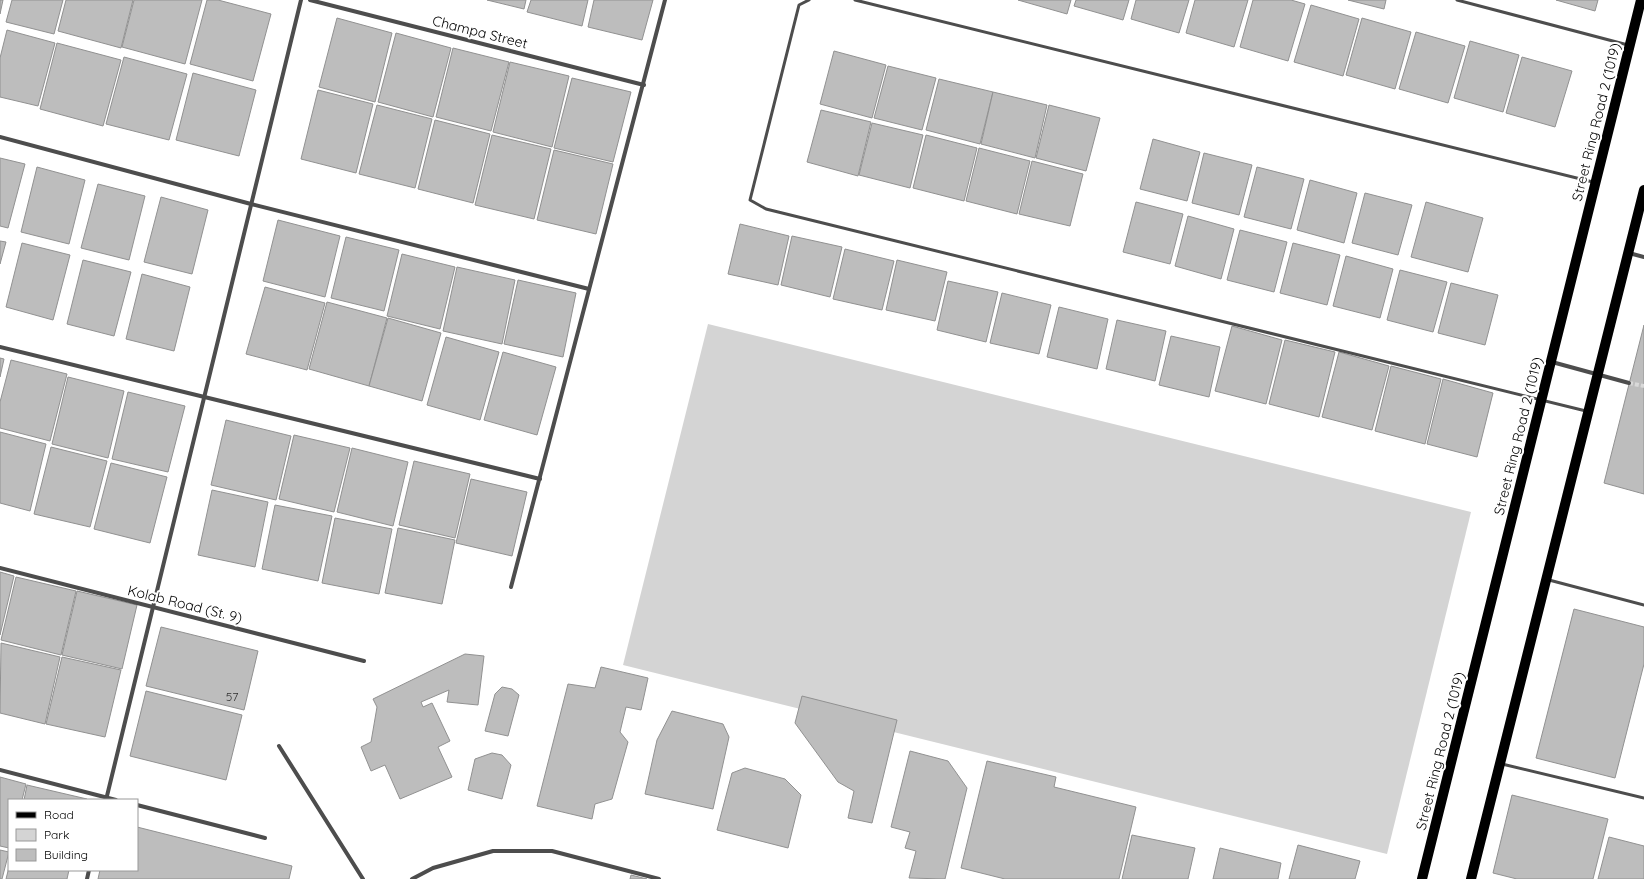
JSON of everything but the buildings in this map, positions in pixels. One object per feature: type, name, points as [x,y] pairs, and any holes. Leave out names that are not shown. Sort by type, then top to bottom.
[{"type":"main road","name":"Street Ring Road 2 (1019)","points":[[1422,879],[1641,0]]},
{"type":"main road","points":[[1471,879],[1644,190]]},
{"type":"street","points":[[0,770],[106,799],[301,0]]},
{"type":"street","name":"Champa Street","points":[[310,0],[644,85]]},
{"type":"street","points":[[511,587],[666,0]]},
{"type":"street","points":[[0,138],[251,204],[589,289]]},
{"type":"street","points":[[1628,253],[1644,257]]},
{"type":"street","points":[[0,347],[540,479]]},
{"type":"street","points":[[1551,362],[1629,383]]},
{"type":"street","name":"Kolab Road (St. 9)","points":[[0,568],[364,661]]},
{"type":"street","points":[[280,746],[362,879]]},
{"type":"street","points":[[138,805],[265,838]]},
{"type":"street","points":[[412,879],[432,868],[493,851],[552,851],[659,879]]},
{"type":"lane","points":[[809,0],[799,5],[750,200],[766,209],[1588,411]]},
{"type":"lane","points":[[855,0],[1596,182]]},
{"type":"lane","points":[[1457,0],[1630,46]]},
{"type":"lane","points":[[1546,579],[1644,605]]},
{"type":"lane","points":[[1500,763],[1644,798]]},
{"type":"green space","points":[[708,324],[1471,512],[1387,854],[623,665]]},
{"type":"tunnel","points":[[1629,383],[1644,386]]}]
